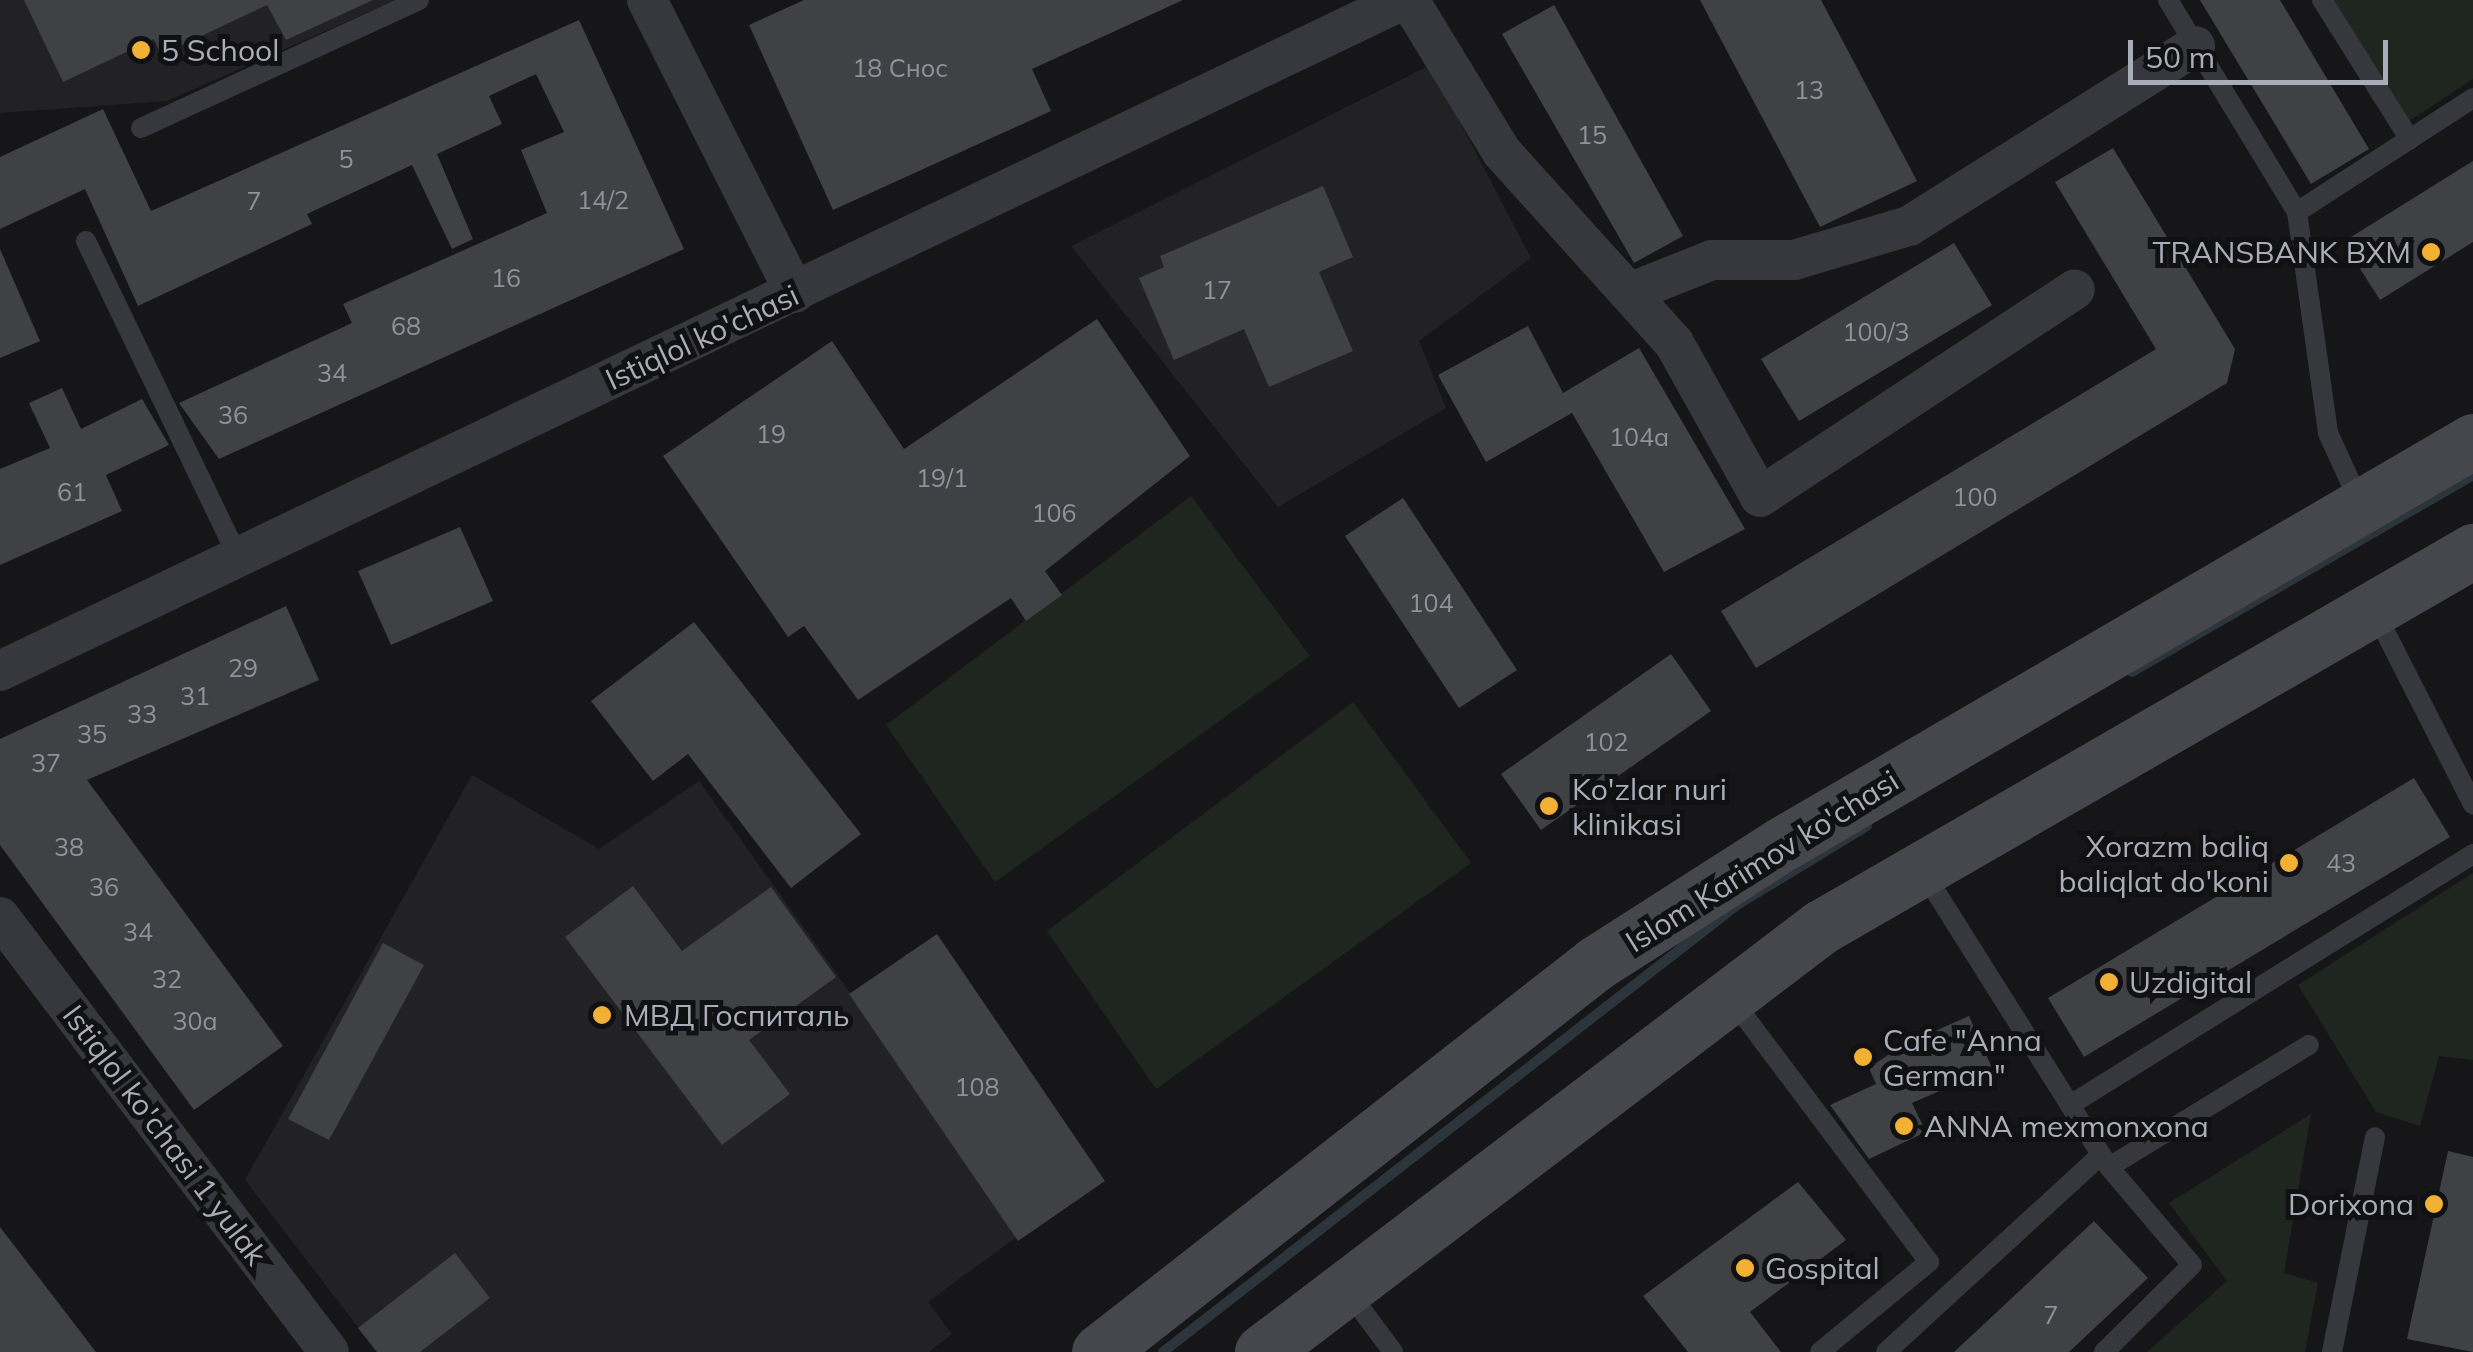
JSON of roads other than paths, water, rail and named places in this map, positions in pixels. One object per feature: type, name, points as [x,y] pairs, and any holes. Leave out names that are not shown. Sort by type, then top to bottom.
[{"type":"main road","name":"Islom Karimov ko'chasi","points":[[1099,1352],[1596,963],[2473,441]]},
{"type":"main road","points":[[1262,1352],[1729,996],[1921,868],[2473,551]]},
{"type":"street","points":[[647,0],[795,294]]},
{"type":"street","points":[[1406,0],[1500,151],[1674,343],[1760,496],[2075,289]]},
{"type":"street","name":"Istiqlol ko'chasi","points":[[0,670],[1406,0]]},
{"type":"street","points":[[1630,293],[1712,260],[1794,260],[1908,226],[2196,46]]},
{"type":"street","name":"Istiqlol ko'chasi 1 yulak","points":[[0,917],[329,1352]]},
{"type":"lane","points":[[141,128],[418,0]]},
{"type":"lane","points":[[2168,0],[2296,212],[2328,432],[2361,506]]},
{"type":"lane","points":[[2322,0],[2410,140]]},
{"type":"lane","points":[[2296,212],[2473,98]]},
{"type":"lane","points":[[86,241],[238,557]]},
{"type":"lane","points":[[2372,606],[2473,804]]},
{"type":"lane","points":[[2070,1105],[2473,854]]},
{"type":"lane","points":[[1921,868],[2105,1161],[2192,1265],[2104,1352]]},
{"type":"lane","points":[[1729,996],[1929,1262],[1820,1352]]},
{"type":"lane","points":[[1886,1352],[2105,1161],[2308,1046]]},
{"type":"lane","points":[[2332,1352],[2375,1137]]},
{"type":"lane","points":[[1345,1288],[1394,1352]]},
{"type":"waterway","points":[[2132,672],[2473,475]]},
{"type":"waterway","points":[[1163,1352],[1737,905],[1867,826]]},
{"type":"place","name":"5 School","points":[[141,50]]},
{"type":"place","name":"TRANSBANK BXM","points":[[2431,252]]},
{"type":"place","name":"Ko'zlar nuri klinikasi","points":[[1549,806]]},
{"type":"place","name":"Xorazm baliq baliqlat do'koni","points":[[2289,863]]},
{"type":"place","name":"Uzdigital","points":[[2109,982]]},
{"type":"place","name":"МВД Госпиталь","points":[[602,1015]]},
{"type":"place","name":"Cafe \"Anna German\"","points":[[1863,1057]]},
{"type":"place","name":"ANNA mexmonxona","points":[[1904,1126]]},
{"type":"place","name":"Dorixona","points":[[2434,1204]]},
{"type":"place","name":"Gospital","points":[[1745,1268]]}]
